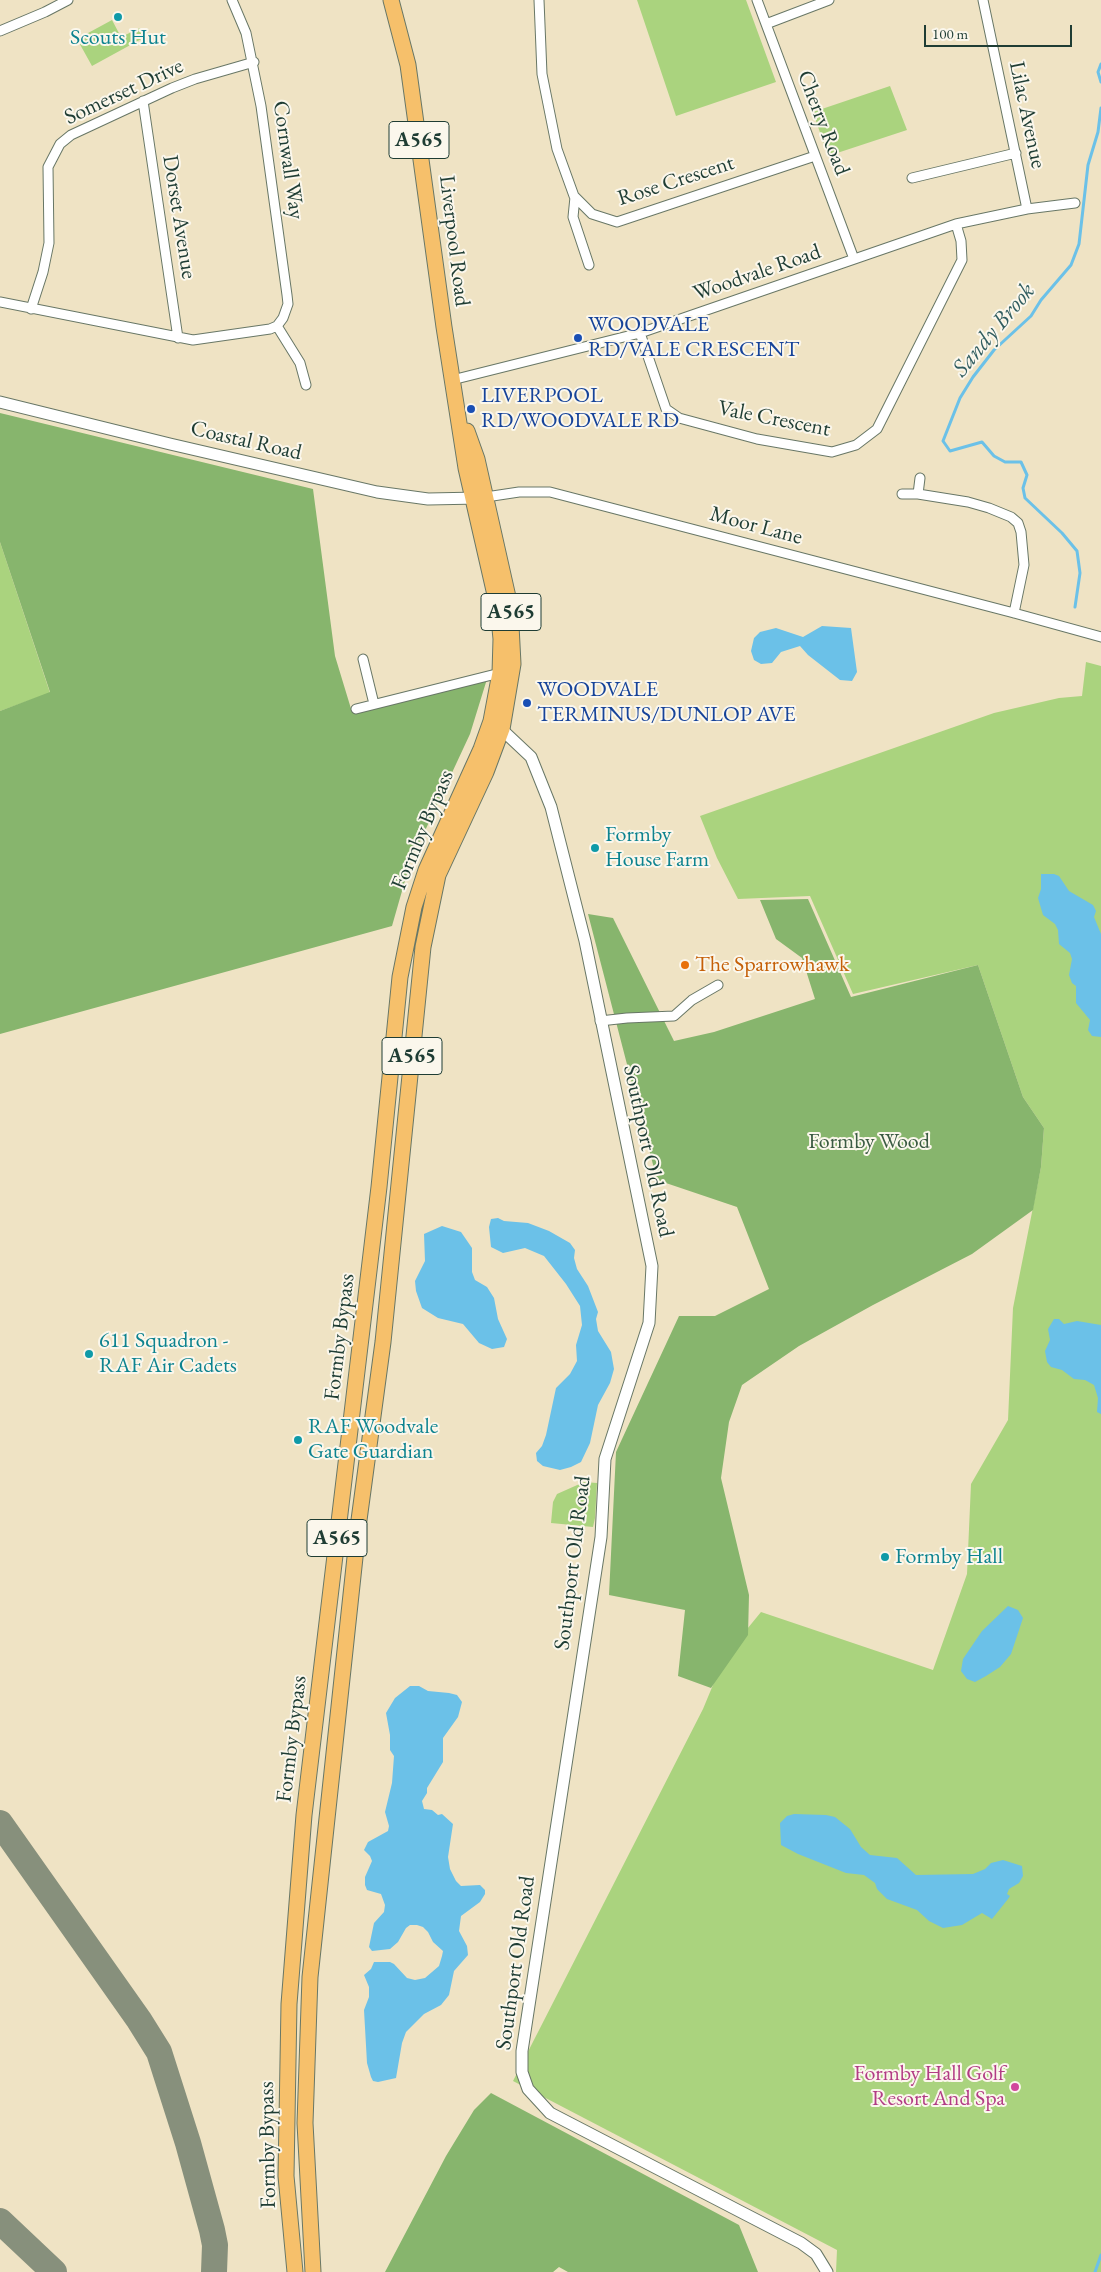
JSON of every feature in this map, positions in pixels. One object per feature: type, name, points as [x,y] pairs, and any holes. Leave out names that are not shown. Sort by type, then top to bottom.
[{"type":"highway","name":"Liverpool Road","points":[[391,0],[408,64],[455,399],[477,459],[479,498],[498,608],[501,640],[496,725]]},
{"type":"highway","name":"Liverpool Road","points":[[479,498],[510,606],[513,664],[496,725]]},
{"type":"highway","name":"Formby Bypass","points":[[313,2272],[305,2123],[310,1977],[359,1520],[387,1300],[423,947],[428,914],[438,875],[486,772],[496,725]]},
{"type":"highway","name":"Formby Bypass","points":[[295,2272],[286,2176],[289,2004],[304,1815],[380,1186],[400,977],[406,940],[426,870],[472,769],[496,725]]},
{"type":"highway","points":[[354,1402],[359,1402],[366,1397],[373,1339],[387,1300]]},
{"type":"street","points":[[0,31],[68,0]]},
{"type":"street","name":"Cornwall Way","points":[[232,0],[246,32],[254,62],[288,295],[288,304],[284,318],[277,326]]},
{"type":"street","name":"Rose Crescent","points":[[539,0],[542,74],[557,149],[575,197],[592,214],[616,222],[815,156]]},
{"type":"street","name":"Cherry Road","points":[[757,0],[854,259]]},
{"type":"street","points":[[766,24],[829,0]]},
{"type":"street","name":"Lilac Avenue","points":[[983,0],[1027,210]]},
{"type":"street","name":"Somerset Drive","points":[[31,309],[43,272],[49,243],[48,167],[53,154],[60,144],[70,135],[195,79],[254,62]]},
{"type":"street","name":"Dorset Avenue","points":[[143,102],[178,338]]},
{"type":"street","points":[[912,178],[1016,153]]},
{"type":"street","points":[[575,197],[573,217],[589,265]]},
{"type":"street","name":"Woodvale Road","points":[[452,380],[640,333],[956,224],[1075,203]]},
{"type":"street","name":"Vale Crescent","points":[[640,333],[666,409],[679,418],[757,438],[832,452],[856,445],[876,429],[962,260],[961,241],[956,224]]},
{"type":"street","points":[[0,302],[193,340],[270,329],[277,326],[300,363],[306,385]]},
{"type":"street","name":"Coastal Road","points":[[0,402],[377,492],[428,500],[479,498]]},
{"type":"street","points":[[918,494],[920,478]]},
{"type":"street","name":"Moor Lane","points":[[479,498],[520,492],[550,492],[1014,612],[1101,637]]},
{"type":"street","points":[[902,494],[918,494],[989,508],[1010,517],[1018,523],[1021,532],[1024,565],[1014,612]]},
{"type":"street","points":[[363,659],[374,704]]},
{"type":"street","points":[[356,709],[500,673]]},
{"type":"street","name":"Southport Old Road","points":[[496,725],[532,757],[551,807],[585,941],[600,1022],[652,1266],[649,1323],[606,1459],[601,1538],[522,2051],[522,2072],[531,2093],[550,2113],[801,2243],[816,2254],[827,2272]]},
{"type":"street","points":[[600,1022],[627,1018],[674,1016],[692,1000],[718,985]]},
{"type":"green space","points":[[637,0],[746,0],[776,82],[676,116]]},
{"type":"green space","points":[[112,20],[121,37],[140,28],[145,37],[92,66],[77,39]]},
{"type":"green space","points":[[890,86],[907,130],[828,156],[813,112]]},
{"type":"green space","points":[[0,413],[313,489],[335,656],[352,712],[487,679],[470,734],[410,863],[392,926],[0,1034],[0,711],[50,692],[0,542]]},
{"type":"green space","points":[[0,542],[50,693],[0,711]]},
{"type":"green space","points":[[1086,662],[1101,666],[1101,2272],[836,2272],[837,2250],[513,2081],[703,1709],[725,1656],[761,1612],[933,1670],[967,1574],[971,1484],[1008,1420],[1013,1308],[1041,1167],[1044,1128],[1023,1097],[978,965],[853,994],[810,896],[738,899],[717,858],[700,816],[994,713],[1059,698],[1082,696]]},
{"type":"green space","name":"Formby Wood","points":[[808,899],[851,997],[978,965],[1023,1097],[1044,1128],[1041,1167],[1033,1210],[972,1254],[799,1346],[742,1385],[729,1422],[721,1478],[749,1595],[748,1635],[711,1688],[678,1676],[685,1610],[609,1595],[616,1452],[679,1316],[715,1316],[769,1289],[737,1207],[657,1180],[588,914],[613,918],[674,1041],[714,1032],[815,999],[802,958],[776,939],[760,900]]},
{"type":"green space","points":[[584,1482],[597,1483],[593,1527],[551,1523],[553,1502],[557,1494]]},
{"type":"green space","points":[[491,2093],[739,2225],[758,2272],[568,2272],[559,2267],[553,2272],[385,2272],[446,2156],[474,2110]]},
{"type":"water","points":[[822,626],[851,628],[857,672],[852,681],[840,680],[808,655],[800,646],[781,652],[772,663],[761,664],[754,660],[751,651],[754,638],[760,632],[776,628],[803,637]]},
{"type":"water","points":[[1041,874],[1059,876],[1069,891],[1093,905],[1096,911],[1094,917],[1101,934],[1101,1037],[1092,1036],[1088,1030],[1090,1020],[1076,1003],[1076,986],[1072,983],[1069,975],[1072,959],[1070,953],[1059,944],[1058,930],[1055,924],[1043,915],[1038,898],[1041,889]]},
{"type":"water","points":[[498,1218],[504,1221],[528,1223],[549,1231],[570,1243],[575,1250],[574,1258],[577,1269],[588,1286],[598,1312],[596,1319],[598,1331],[611,1352],[614,1369],[610,1383],[598,1405],[590,1443],[581,1462],[560,1470],[543,1466],[537,1461],[536,1453],[542,1446],[546,1435],[556,1388],[570,1374],[577,1361],[576,1345],[582,1325],[580,1306],[544,1256],[525,1248],[503,1253],[491,1247],[489,1227],[491,1219]]},
{"type":"water","points":[[442,1226],[461,1232],[472,1248],[472,1272],[475,1280],[487,1287],[494,1298],[498,1319],[507,1339],[504,1347],[492,1349],[479,1343],[463,1324],[438,1318],[422,1308],[416,1291],[415,1281],[425,1261],[424,1234]]},
{"type":"water","points":[[1054,1319],[1059,1319],[1064,1324],[1077,1321],[1101,1325],[1101,1414],[1097,1412],[1098,1398],[1094,1385],[1085,1380],[1074,1379],[1062,1370],[1051,1367],[1047,1362],[1045,1351],[1050,1340],[1048,1329]]},
{"type":"water","points":[[1008,1606],[1018,1610],[1023,1618],[1011,1654],[1000,1667],[986,1676],[975,1682],[967,1679],[961,1671],[963,1659],[982,1631]]},
{"type":"water","points":[[410,1686],[419,1686],[428,1691],[457,1695],[462,1702],[458,1717],[443,1738],[443,1762],[427,1788],[427,1793],[422,1801],[424,1809],[432,1810],[438,1815],[442,1814],[453,1824],[448,1857],[450,1869],[456,1881],[461,1886],[480,1885],[485,1890],[485,1894],[480,1902],[461,1916],[459,1931],[467,1946],[468,1955],[454,1971],[449,1995],[441,2005],[424,2014],[406,2032],[402,2043],[396,2078],[378,2082],[373,2081],[367,2063],[364,2010],[369,1997],[369,1987],[364,1975],[371,1969],[374,1962],[390,1962],[407,1978],[415,1980],[425,1978],[439,1966],[443,1951],[433,1942],[423,1927],[417,1925],[410,1925],[406,1928],[398,1942],[390,1949],[372,1951],[369,1947],[374,1923],[384,1912],[385,1905],[381,1894],[367,1890],[365,1885],[365,1877],[372,1861],[364,1850],[368,1842],[388,1831],[389,1826],[385,1812],[392,1783],[394,1756],[390,1750],[390,1735],[386,1713],[395,1698]]},
{"type":"water","points":[[794,1814],[835,1817],[850,1829],[861,1847],[870,1855],[897,1858],[916,1875],[973,1874],[985,1869],[991,1863],[1003,1860],[1022,1866],[1023,1876],[1019,1883],[1009,1889],[1007,1894],[1010,1896],[992,1919],[982,1913],[962,1925],[943,1928],[929,1921],[917,1910],[887,1899],[877,1889],[875,1883],[864,1875],[846,1873],[798,1854],[781,1845],[780,1823],[787,1816]]},
{"type":"waterway","name":"Sandy Brook","points":[[1101,64],[1098,72],[1101,82]]},
{"type":"waterway","name":"Sandy Brook","points":[[1075,607],[1080,573],[1077,551],[1062,533],[1025,498],[1023,488],[1027,475],[1021,462],[1005,462],[994,456],[982,442],[950,451],[943,441],[960,398],[973,377],[994,350],[1031,316],[1041,300],[1071,265],[1079,244],[1088,165],[1098,132],[1101,108]]},
{"type":"waterway","points":[[1095,2272],[1101,2255]]},
{"type":"taxiway","points":[[0,1823],[139,2020],[159,2052],[188,2143],[212,2230],[215,2245],[214,2272]]},
{"type":"taxiway","points":[[0,2221],[54,2272]]},
{"type":"place","name":"Scouts Hut","points":[[118,17]]},
{"type":"place","name":"WOODVALE RD/VALE CRESCENT","points":[[578,338]]},
{"type":"place","name":"LIVERPOOL RD/WOODVALE RD","points":[[471,409]]},
{"type":"place","name":"WOODVALE TERMINUS/DUNLOP AVE","points":[[527,703]]},
{"type":"place","name":"Formby House Farm","points":[[595,848]]},
{"type":"place","name":"The Sparrowhawk","points":[[685,965]]},
{"type":"place","name":"611 Squadron - RAF Air Cadets","points":[[89,1354]]},
{"type":"place","name":"RAF Woodvale Gate Guardian","points":[[298,1440]]},
{"type":"place","name":"Formby Hall","points":[[885,1557]]},
{"type":"place","name":"Formby Hall Golf Resort And Spa","points":[[1015,2087]]}]
